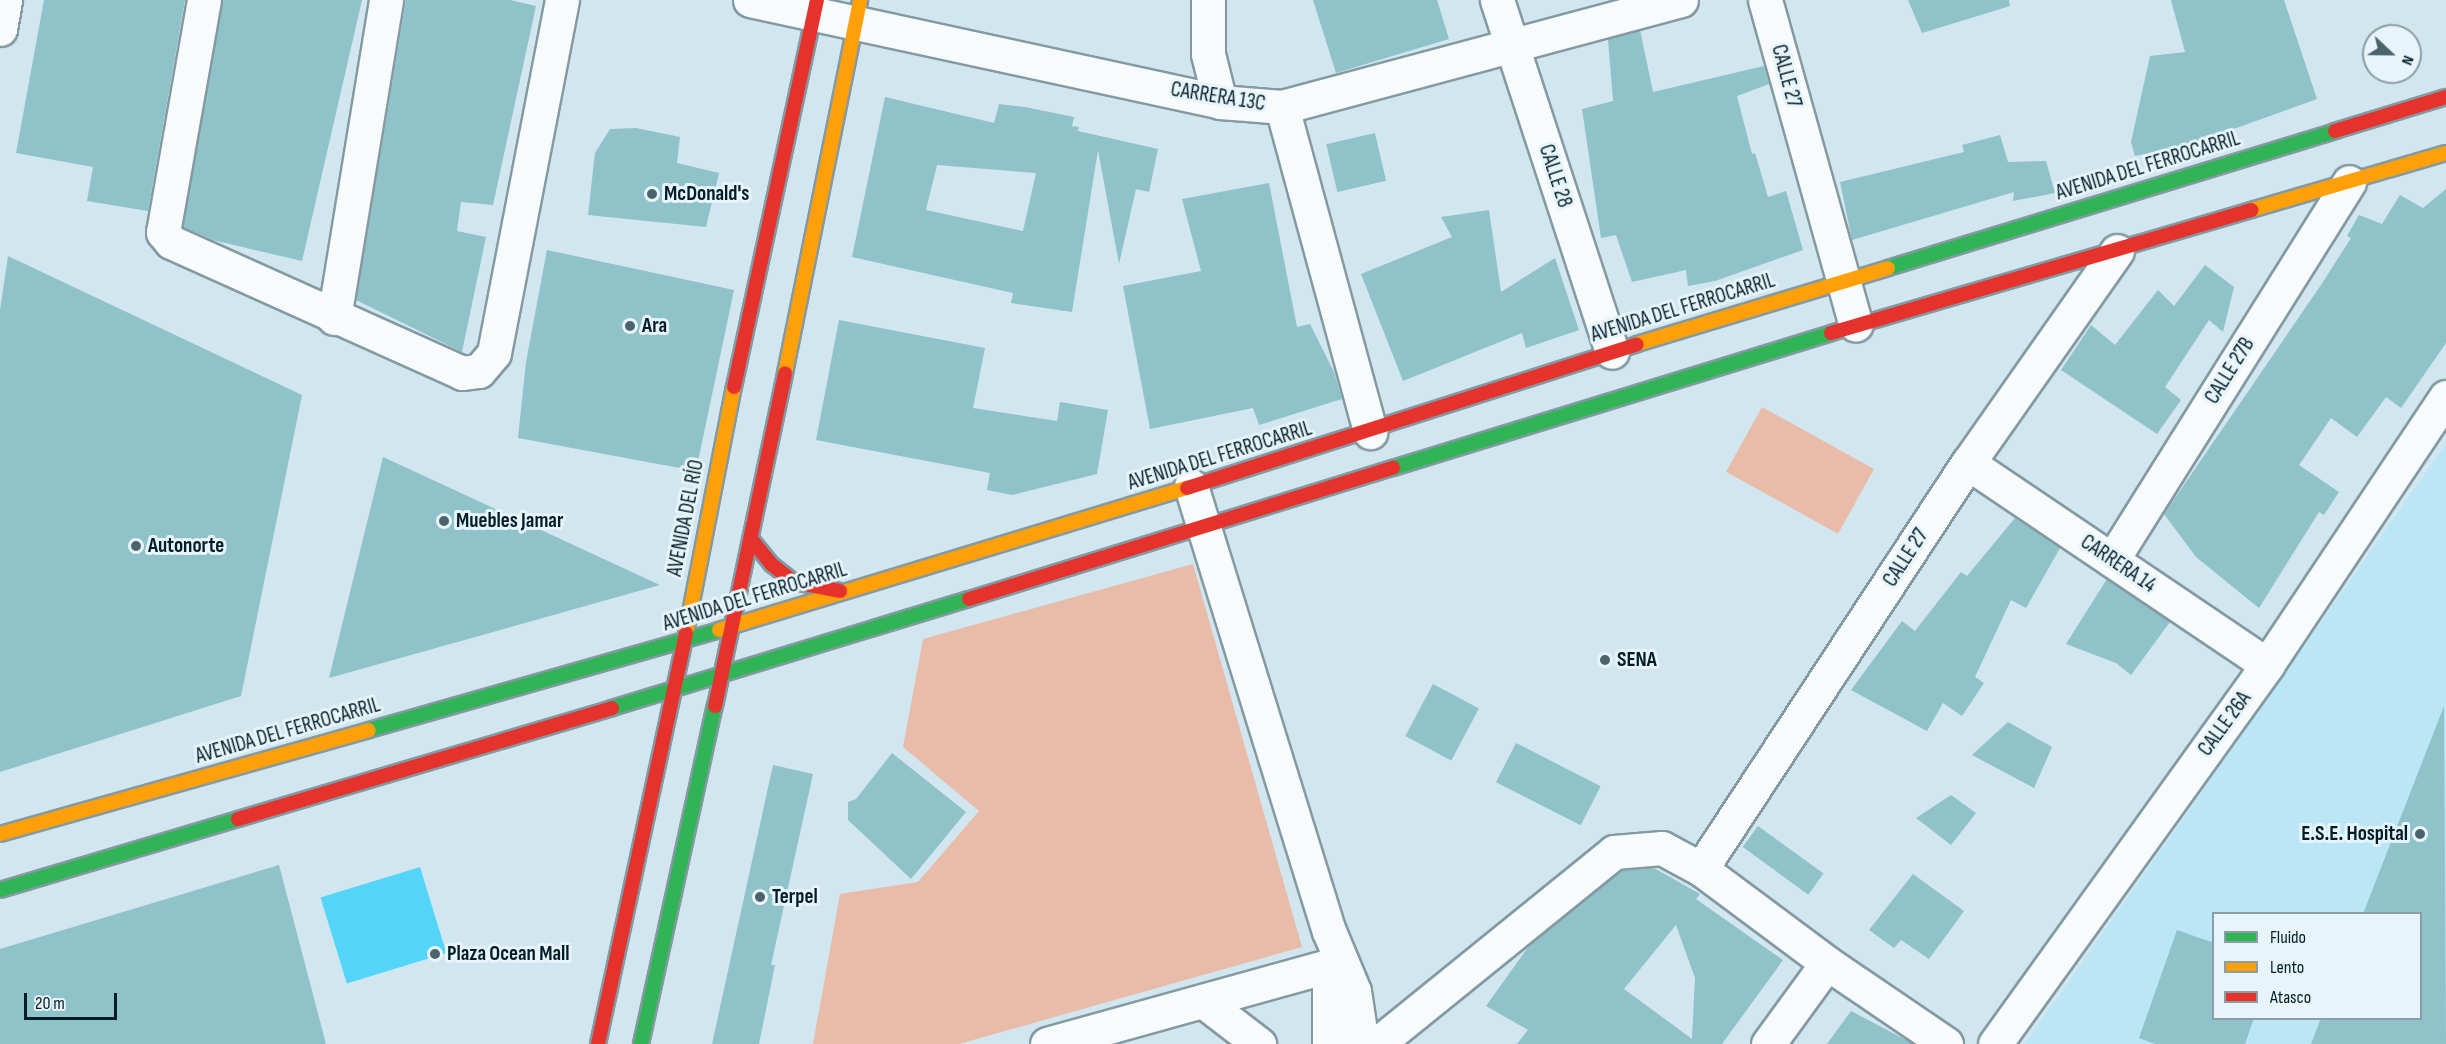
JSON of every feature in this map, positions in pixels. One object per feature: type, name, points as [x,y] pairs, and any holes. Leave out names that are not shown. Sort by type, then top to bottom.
[{"type":"main road","name":"AVENIDA DEL RÍO","points":[[598,1044],[677,687],[711,492],[816,6]]},
{"type":"main road","points":[[641,1044],[751,539],[858,11]]},
{"type":"main road","name":"AVENIDA DEL FERROCARRIL","points":[[0,834],[684,641],[1370,432],[1612,352],[2446,97]]},
{"type":"main road","points":[[0,890],[722,675],[1856,325],[2446,153]]},
{"type":"main road","points":[[751,539],[771,564],[794,582],[845,592]]},
{"type":"street","points":[[0,29],[6,0]]},
{"type":"street","points":[[204,0],[163,232],[171,242],[334,318],[462,373],[479,371],[494,353],[562,0]]},
{"type":"street","points":[[334,318],[386,0]]},
{"type":"street","points":[[750,0],[858,11]]},
{"type":"street","points":[[1209,0],[1208,54],[1220,102]]},
{"type":"street","name":"CALLE 28","points":[[1497,0],[1612,352]]},
{"type":"street","name":"CARRERA 13C","points":[[858,11],[1220,102],[1282,107],[1513,48],[1681,0]]},
{"type":"street","name":"CALLE 27","points":[[1766,0],[1841,281],[1856,325]]},
{"type":"street","points":[[1282,107],[1370,432]]},
{"type":"street","name":"CALLE 27B","points":[[2112,560],[2349,182]]},
{"type":"street","name":"CALLE 27","points":[[1701,869],[1968,463],[2117,250]]},
{"type":"street","name":"CALLE 26A","points":[[1995,1044],[2267,665],[2446,397]]},
{"type":"street","name":"CARRERA 14","points":[[1968,463],[2267,665]]},
{"type":"street","points":[[1191,486],[1329,931],[1336,963],[1329,1044]]},
{"type":"street","points":[[1377,1044],[1614,852],[1662,848],[1701,869],[1827,963],[1946,1044]]},
{"type":"street","points":[[1047,1044],[1336,963]]},
{"type":"street","points":[[1336,963],[1354,991],[1362,1044]]},
{"type":"street","points":[[1768,1044],[1827,963]]},
{"type":"street","points":[[1203,1001],[1259,1044]]},
{"type":"shaded area","points":[[1762,407],[1874,469],[1838,534],[1726,472]]},
{"type":"shaded area","points":[[2446,444],[2446,1044],[2025,1044]]},
{"type":"shaded area","points":[[1193,564],[1302,947],[959,1044],[813,1044],[840,894],[918,882],[979,811],[903,747],[923,639]]},
{"type":"water","points":[[420,867],[446,953],[347,983],[321,897]]},
{"type":"building","points":[[44,0],[185,0],[148,211],[87,201],[93,167],[16,153]]},
{"type":"building","points":[[222,0],[362,0],[302,261],[213,240],[183,227]]},
{"type":"building","points":[[406,0],[510,0],[536,6],[493,205],[461,202],[457,231],[486,237],[462,352],[356,300]]},
{"type":"building","points":[[1313,0],[1437,0],[1449,39],[1336,73]]},
{"type":"building","points":[[1908,0],[2009,0],[2010,6],[1922,33]]},
{"type":"building","points":[[2171,0],[2284,0],[2317,99],[2189,145],[2135,156],[2131,142],[2150,56],[2185,52]]},
{"type":"building","points":[[1640,30],[1653,92],[1764,66],[1769,84],[1737,96],[1752,154],[1755,153],[1768,197],[1786,191],[1803,250],[1715,281],[1688,286],[1686,270],[1632,282],[1616,235],[1601,238],[1582,109],[1613,101],[1608,39]]},
{"type":"building","points":[[885,97],[994,123],[999,104],[1025,107],[1074,117],[1072,126],[1079,127],[1078,131],[1158,149],[1149,192],[1136,189],[1119,264],[1098,150],[1072,312],[1011,303],[1013,293],[852,257]],"holes":[[[937,165],[1036,173],[1023,231],[926,210]]]},
{"type":"building","name":"McDonald's","points":[[636,128],[680,137],[677,163],[719,173],[706,227],[588,215],[595,153],[610,129]]},
{"type":"building","points":[[1375,133],[1386,181],[1337,192],[1326,144]]},
{"type":"building","points":[[2000,135],[2008,162],[2046,161],[2055,193],[2013,201],[2014,192],[1852,240],[1840,182],[1964,152],[1962,145]]},
{"type":"building","points":[[1269,183],[1297,327],[1310,324],[1334,372],[1342,399],[1259,425],[1253,408],[1150,429],[1123,286],[1201,271],[1182,199]]},
{"type":"building","points":[[2446,189],[2446,343],[2401,408],[2386,397],[2357,437],[2331,418],[2299,465],[2339,492],[2324,515],[2319,512],[2259,608],[2196,557],[2164,514],[2321,285],[2351,238],[2347,236],[2359,215],[2382,224],[2400,195],[2423,208]]},
{"type":"building","points":[[1489,210],[1501,292],[1555,258],[1579,330],[1526,348],[1522,333],[1403,381],[1361,274],[1452,237],[1441,217]]},
{"type":"building","name":"Ara","points":[[547,250],[734,290],[696,471],[518,438],[526,362]]},
{"type":"building","name":"Autonorte","points":[[8,256],[302,395],[241,696],[0,772],[0,310]]},
{"type":"building","points":[[2205,265],[2234,287],[2223,332],[2209,320],[2165,387],[2181,400],[2157,434],[2061,370],[2091,325],[2115,345],[2158,290],[2174,306]]},
{"type":"building","points":[[839,320],[985,348],[973,408],[1057,421],[1060,402],[1108,410],[1097,474],[1012,495],[987,490],[990,473],[816,440]]},
{"type":"building","name":"Muebles Jamar","points":[[383,457],[660,585],[329,678]]},
{"type":"building","points":[[2015,518],[2060,548],[2026,608],[2011,600],[1975,677],[1984,683],[1962,716],[1943,703],[1927,731],[1851,690],[1902,621],[1915,631],[1961,572],[1967,576]]},
{"type":"building","points":[[2107,579],[2170,622],[2131,675],[2116,663],[2066,644]]},
{"type":"building","points":[[1433,684],[1479,708],[1451,761],[1405,736]]},
{"type":"building","name":"E.S.E. Hospital","points":[[2444,706],[2446,1044],[2311,1044],[2320,1020],[2422,1020],[2422,912],[2364,912]]},
{"type":"building","points":[[2008,722],[2052,747],[2034,788],[1972,755]]},
{"type":"building","points":[[1516,743],[1601,786],[1581,825],[1496,782]]},
{"type":"building","points":[[892,753],[966,812],[911,879],[848,820],[848,802],[856,799]]},
{"type":"building","points":[[773,765],[813,774],[771,965],[775,965],[759,1044],[712,1044]]},
{"type":"building","points":[[1951,795],[1976,813],[1951,845],[1916,818]]},
{"type":"building","points":[[1758,826],[1824,874],[1808,895],[1743,847]]},
{"type":"building","points":[[279,865],[326,1044],[0,1044],[0,949]]},
{"type":"building","points":[[1654,868],[1700,894],[1696,899],[1783,960],[1722,1044],[1517,1044],[1528,1030],[1486,1006],[1531,943],[1621,870]],"holes":[[[1676,925],[1695,978],[1692,1039],[1624,989]]]},
{"type":"building","points":[[1913,874],[1964,911],[1929,959],[1901,940],[1894,948],[1869,930]]},
{"type":"building","points":[[2177,930],[2212,942],[2212,1020],[2253,1020],[2245,1044],[2155,1044],[2139,1038]]},
{"type":"building","points":[[1851,1011],[1910,1042],[1913,1044],[1827,1044]]},
{"type":"traffic: fast","points":[[1888,268],[2335,131]]},
{"type":"traffic: fast","points":[[1393,468],[1831,333]]},
{"type":"traffic: fast","points":[[612,708],[969,599]]},
{"type":"traffic: fast","points":[[369,730],[719,630]]},
{"type":"traffic: fast","points":[[641,1044],[715,706]]},
{"type":"traffic: fast","points":[[0,890],[238,819]]},
{"type":"traffic: slow","points":[[785,373],[860,0]]},
{"type":"traffic: slow","points":[[2251,210],[2446,153]]},
{"type":"traffic: slow","points":[[1637,344],[1888,268]]},
{"type":"traffic: slow","points":[[686,633],[734,387]]},
{"type":"traffic: slow","points":[[719,630],[1187,488]]},
{"type":"traffic: slow","points":[[0,834],[369,730]]},
{"type":"traffic: jam","points":[[734,387],[817,0]]},
{"type":"traffic: jam","points":[[2335,131],[2446,97]]},
{"type":"traffic: jam","points":[[1831,333],[2251,210]]},
{"type":"traffic: jam","points":[[1187,488],[1637,344]]},
{"type":"traffic: jam","points":[[715,706],[785,373]]},
{"type":"traffic: jam","points":[[969,599],[1393,468]]},
{"type":"traffic: jam","points":[[751,539],[771,564],[794,582],[840,591]]},
{"type":"traffic: jam","points":[[598,1044],[686,633]]},
{"type":"traffic: jam","points":[[238,819],[612,708]]},
{"type":"place","name":"McDonald's","points":[[652,194]]},
{"type":"place","name":"Ara","points":[[630,326]]},
{"type":"place","name":"Muebles Jamar","points":[[444,521]]},
{"type":"place","name":"Autonorte","points":[[136,546]]},
{"type":"place","name":"SENA","points":[[1605,660]]},
{"type":"place","name":"E.S.E. Hospital","points":[[2420,834]]},
{"type":"place","name":"Terpel","points":[[760,897]]},
{"type":"place","name":"Plaza Ocean Mall","points":[[435,954]]}]
